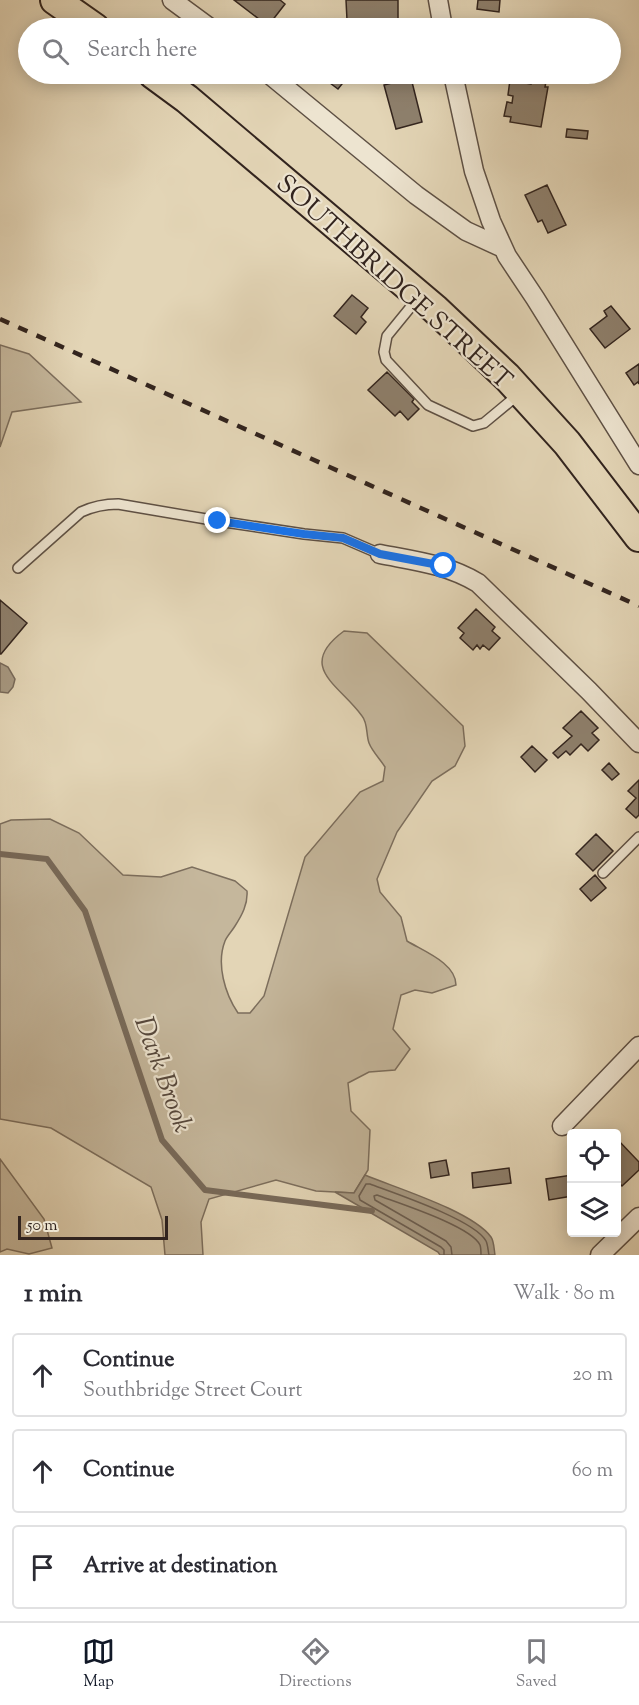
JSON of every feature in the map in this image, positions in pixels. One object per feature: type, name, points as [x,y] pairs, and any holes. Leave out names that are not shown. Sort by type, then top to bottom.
[{"type":"main road","points":[[55,0],[81,18]]},
{"type":"main road","name":"SOUTHBRIDGE STREET","points":[[166,84],[420,296],[507,377],[567,443],[639,537]]},
{"type":"street","points":[[172,0],[196,18]]},
{"type":"street","points":[[438,0],[441,18]]},
{"type":"street","points":[[281,84],[416,195],[466,231],[502,248]]},
{"type":"street","points":[[455,84],[470,156],[502,248],[536,298],[639,465]]},
{"type":"street","points":[[380,554],[444,566],[478,583],[589,691],[639,744]]},
{"type":"street","points":[[562,1126],[639,1046]]},
{"type":"street","points":[[600,1255],[639,1217]]},
{"type":"lane","points":[[420,296],[387,336],[384,352],[386,360],[428,405],[474,426],[484,423],[521,393]]},
{"type":"lane","points":[[18,568],[81,512],[105,504],[118,504],[239,525],[343,538],[380,554]]},
{"type":"lane","points":[[603,873],[639,837]]},
{"type":"shaded area","points":[[0,345],[29,354],[81,402],[12,412],[0,447]]},
{"type":"shaded area","points":[[344,631],[367,633],[463,726],[465,746],[455,766],[432,781],[397,832],[377,879],[380,892],[401,917],[407,941],[445,964],[455,977],[456,985],[432,993],[415,990],[401,995],[393,1029],[410,1049],[395,1070],[369,1072],[348,1083],[351,1111],[370,1130],[368,1170],[354,1193],[316,1191],[276,1180],[209,1199],[201,1222],[203,1255],[165,1255],[162,1220],[151,1187],[51,1128],[0,1119],[0,824],[11,820],[50,819],[79,833],[123,875],[161,877],[192,867],[235,881],[247,891],[247,900],[222,950],[223,978],[229,997],[238,1013],[250,1013],[264,996],[305,857],[360,792],[383,781],[385,767],[369,743],[364,719],[326,675],[322,666],[323,655],[330,644]]},
{"type":"shaded area","points":[[0,1159],[44,1219],[52,1248],[29,1254],[7,1249],[0,1252]]},
{"type":"water","points":[[0,663],[8,667],[15,679],[8,693],[0,692]]},
{"type":"water","points":[[365,1175],[432,1201],[468,1218],[491,1237],[495,1255],[440,1255],[335,1192],[354,1193]]},
{"type":"building","points":[[234,0],[280,0],[285,4],[274,18],[258,18]]},
{"type":"building","points":[[346,0],[398,0],[398,18],[347,18]]},
{"type":"building","points":[[478,0],[500,0],[499,12],[477,9]]},
{"type":"building","points":[[331,84],[342,84],[338,89]]},
{"type":"building","points":[[412,84],[422,122],[396,129],[384,85]]},
{"type":"building","points":[[509,84],[546,84],[545,87],[548,87],[541,127],[510,122],[511,117],[504,116],[507,102],[512,103],[513,96],[508,95]]},
{"type":"building","points":[[567,129],[588,131],[587,139],[566,137]]},
{"type":"building","points":[[547,185],[566,225],[548,233],[542,220],[538,222],[525,195]]},
{"type":"building","points":[[352,295],[368,308],[361,317],[366,322],[356,334],[334,316]]},
{"type":"building","points":[[611,306],[630,329],[605,348],[590,329],[607,316],[604,311]]},
{"type":"building","points":[[639,364],[639,384],[638,382],[634,385],[626,373]]},
{"type":"building","points":[[387,372],[414,399],[412,402],[419,409],[408,420],[400,411],[395,416],[368,390]]},
{"type":"building","points":[[0,600],[27,623],[1,654],[0,654]]},
{"type":"building","points":[[476,609],[495,627],[492,631],[500,638],[489,650],[483,645],[480,649],[477,645],[473,650],[460,638],[464,633],[458,628]]},
{"type":"building","points":[[581,711],[598,728],[592,733],[599,740],[588,751],[581,744],[570,755],[566,751],[558,758],[553,753],[572,736],[563,728]]},
{"type":"building","points":[[532,746],[547,760],[535,772],[521,757]]},
{"type":"building","points":[[609,763],[619,774],[612,780],[602,770]]},
{"type":"building","points":[[639,780],[639,815],[636,818],[626,809],[636,798],[628,791]]},
{"type":"building","points":[[596,834],[613,851],[593,871],[576,854]]},
{"type":"building","points":[[595,875],[606,888],[591,901],[580,889]]},
{"type":"building","points":[[621,1143],[639,1162],[639,1170],[622,1186]]},
{"type":"building","points":[[446,1160],[449,1175],[431,1178],[429,1163]]},
{"type":"building","points":[[509,1168],[511,1183],[473,1188],[472,1173]]},
{"type":"building","points":[[567,1176],[567,1197],[549,1200],[546,1179]]},
{"type":"waterway","name":"Dark Brook","points":[[0,854],[47,859],[85,911],[162,1140],[205,1190],[372,1211]]},
{"type":"railway","points":[[0,319],[639,606]]},
{"type":"route","points":[[218,521],[343,538],[380,554],[444,566]]}]
